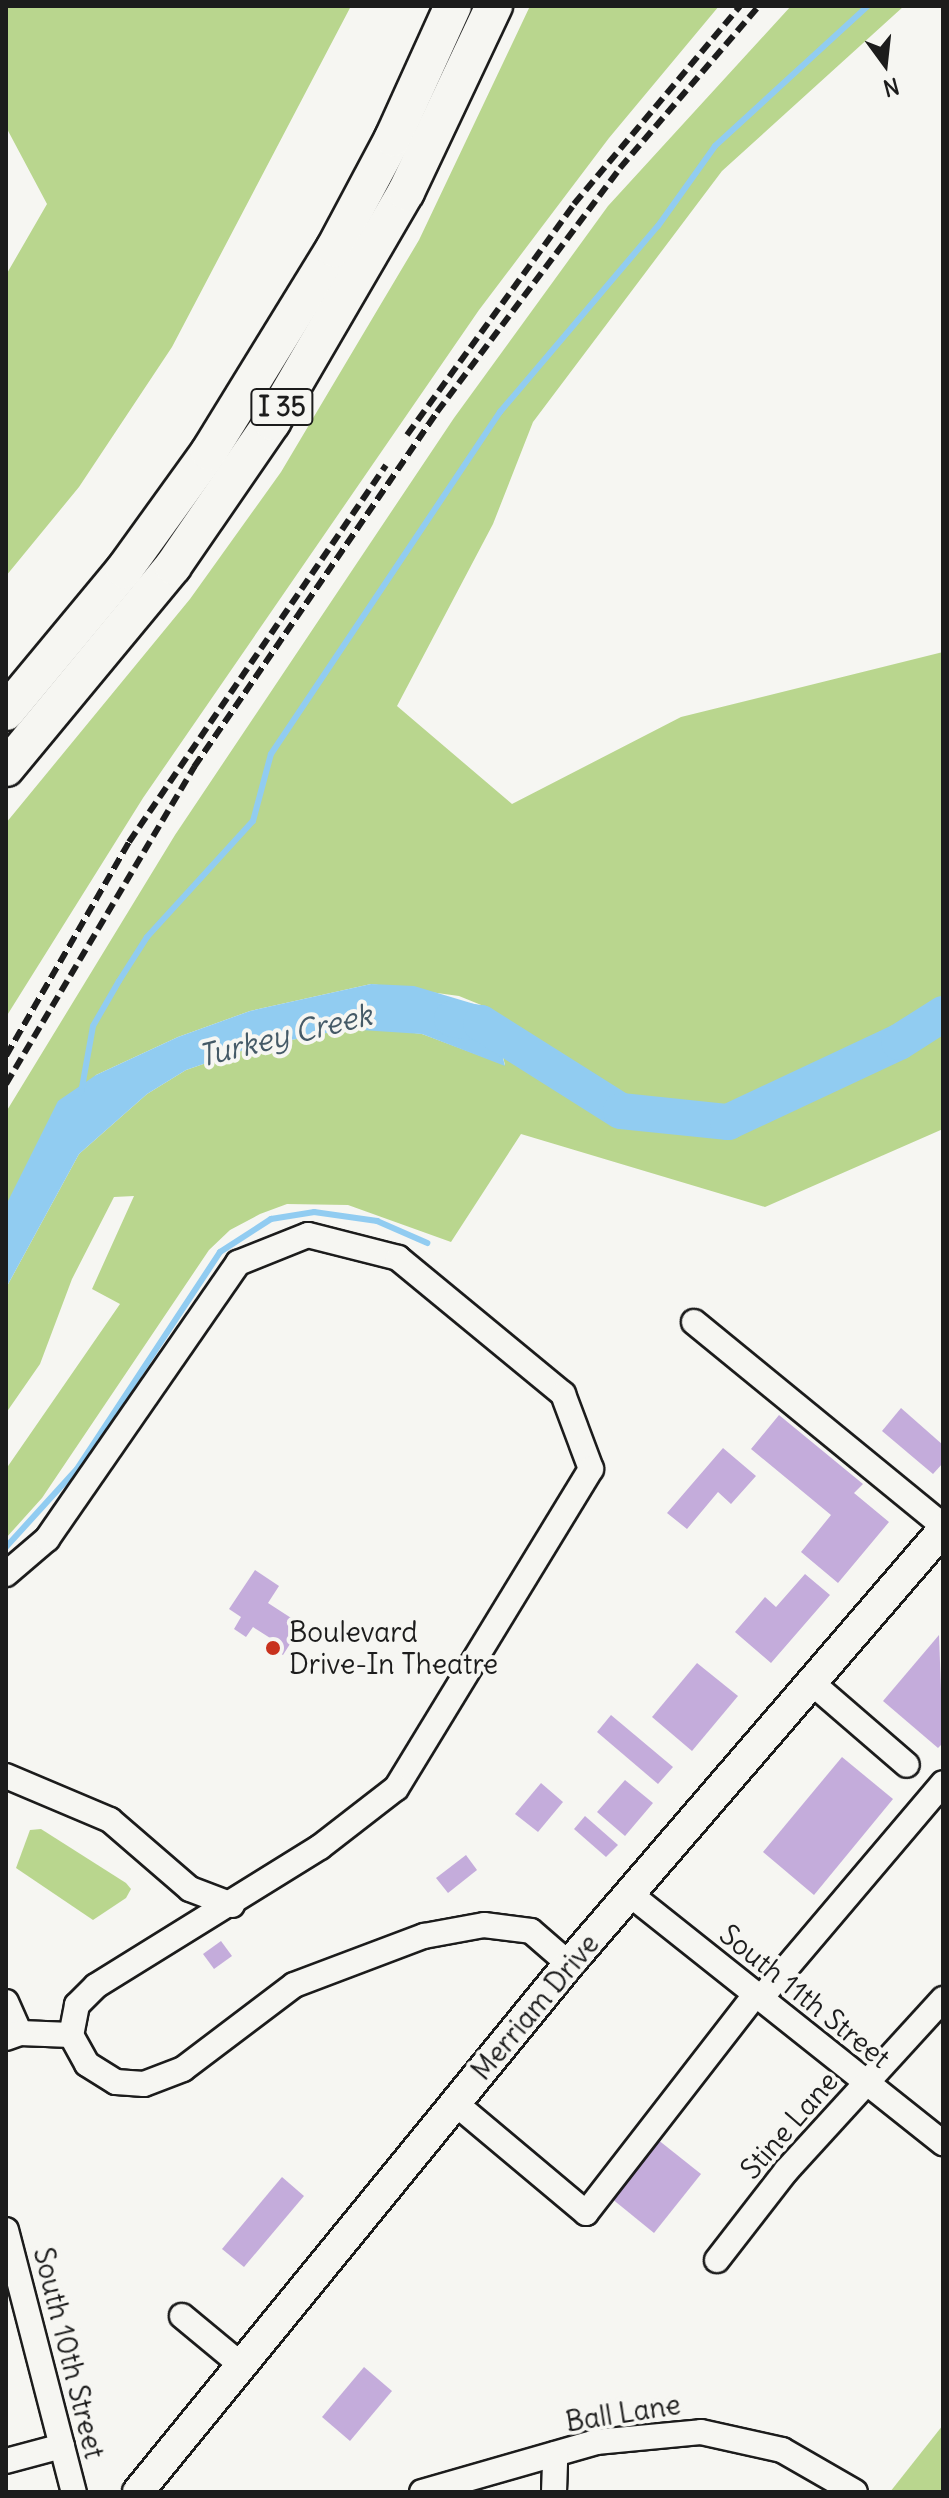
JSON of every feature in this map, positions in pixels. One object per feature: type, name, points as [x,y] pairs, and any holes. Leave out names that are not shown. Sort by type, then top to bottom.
[{"type":"highway","name":"I 35","points":[[6,712],[124,570],[209,452],[334,249],[393,138],[453,6]]},
{"type":"highway","name":"I 35","points":[[6,768],[164,578],[272,422],[406,192],[494,6]]},
{"type":"main road","name":"Merriam Drive","points":[[138,2492],[569,1964],[943,1528]]},
{"type":"street","points":[[6,1574],[47,1539],[238,1263],[308,1235],[398,1258],[563,1394],[591,1469],[396,1788],[320,1847],[232,1905],[96,1986],[77,2005],[71,2035],[87,2064],[116,2082],[144,2084],[183,2069],[294,1985],[424,1936],[484,1925],[531,1931],[569,1964]]},
{"type":"street","points":[[694,1322],[943,1528]]},
{"type":"street","points":[[812,1683],[907,1765]]},
{"type":"street","points":[[6,1776],[110,1820],[190,1889],[232,1905]]},
{"type":"street","points":[[455,2103],[586,2213],[758,1997],[943,1783]]},
{"type":"street","name":"South 11th Street","points":[[631,1895],[943,2143]]},
{"type":"street","name":"Stine Lane","points":[[717,2260],[786,2171],[943,1999]]},
{"type":"street","points":[[6,2002],[13,2036],[71,2035]]},
{"type":"street","name":"South 10th Street","points":[[6,2230],[15,2306],[62,2446],[74,2492]]},
{"type":"street","points":[[182,2316],[240,2364]]},
{"type":"street","name":"Ball Lane","points":[[422,2492],[596,2442],[701,2432],[782,2450],[855,2492]]},
{"type":"street","points":[[6,2461],[62,2446]]},
{"type":"street","points":[[554,2492],[555,2454]]},
{"type":"green space","points":[[6,6],[351,6],[172,347],[79,487],[6,576],[6,275],[47,204],[6,127]]},
{"type":"green space","points":[[530,6],[719,6],[609,138],[479,310],[143,798],[6,1017],[6,823],[190,599],[281,472],[419,240]]},
{"type":"green space","points":[[791,6],[904,6],[722,171],[533,422],[493,524],[397,706],[512,804],[681,717],[943,652],[943,1129],[765,1207],[521,1134],[451,1242],[348,1205],[287,1204],[260,1214],[230,1230],[209,1250],[42,1498],[6,1538],[6,1469],[120,1304],[92,1289],[134,1196],[114,1197],[72,1279],[40,1364],[6,1413],[6,1288],[79,1154],[147,1094],[186,1070],[247,1049],[346,1029],[383,1029],[422,1034],[505,1065],[491,1009],[459,996],[371,984],[250,1011],[178,1037],[96,1075],[6,1205],[6,1112],[175,835],[454,418],[608,206]]},
{"type":"green space","points":[[41,1829],[126,1883],[131,1889],[126,1898],[93,1920],[16,1868],[30,1830]]},
{"type":"green space","points":[[943,2425],[943,2492],[890,2492]]},
{"type":"water","points":[[371,984],[414,986],[491,1009],[505,1066],[422,1034],[346,1029],[247,1049],[186,1070],[147,1094],[79,1154],[6,1288],[6,1205],[58,1101],[96,1075],[178,1037],[250,1011]]},
{"type":"building","points":[[901,1408],[943,1445],[943,1463],[933,1474],[882,1431]]},
{"type":"building","points":[[779,1415],[863,1484],[854,1493],[889,1522],[838,1583],[801,1552],[831,1515],[751,1449]]},
{"type":"building","points":[[723,1448],[756,1476],[731,1504],[718,1492],[687,1529],[667,1513]]},
{"type":"building","points":[[255,1570],[279,1586],[268,1603],[302,1625],[283,1655],[273,1649],[278,1643],[253,1627],[246,1637],[234,1629],[241,1617],[229,1609]]},
{"type":"building","points":[[805,1574],[830,1595],[771,1663],[735,1632],[765,1597],[776,1607]]},
{"type":"building","points":[[939,1635],[943,1743],[938,1748],[883,1701]]},
{"type":"building","points":[[697,1663],[738,1696],[692,1751],[652,1717]]},
{"type":"building","points":[[611,1715],[673,1767],[658,1784],[597,1732]]},
{"type":"building","points":[[842,1757],[893,1799],[814,1895],[763,1852]]},
{"type":"building","points":[[625,1780],[653,1803],[625,1836],[597,1812]]},
{"type":"building","points":[[541,1783],[563,1802],[538,1832],[515,1814]]},
{"type":"building","points":[[585,1816],[618,1845],[606,1857],[574,1829]]},
{"type":"building","points":[[466,1855],[477,1870],[448,1893],[436,1878]]},
{"type":"building","points":[[221,1941],[232,1956],[214,1969],[203,1954]]},
{"type":"building","points":[[657,2139],[701,2174],[654,2233],[611,2198]]},
{"type":"building","points":[[282,2177],[304,2196],[244,2267],[222,2249]]},
{"type":"building","points":[[364,2367],[392,2391],[350,2441],[322,2417]]},
{"type":"waterway","points":[[81,1093],[93,1026],[119,981],[147,937],[253,821],[271,754],[500,412],[658,226],[715,146],[868,6]]},
{"type":"waterway","name":"Turkey Creek","points":[[452,1019],[481,1023],[621,1111],[728,1122],[899,1042],[943,1014]]},
{"type":"waterway","points":[[6,1547],[77,1469],[220,1252],[271,1219],[314,1212],[377,1221],[427,1243]]},
{"type":"railway","points":[[407,435],[574,204],[740,6]]},
{"type":"railway","points":[[6,1084],[194,767],[437,412],[620,168],[759,6]]},
{"type":"railway","points":[[6,1056],[129,842],[386,465]]},
{"type":"place","name":"Boulevard Drive-In Theatre","points":[[273,1648]]}]
